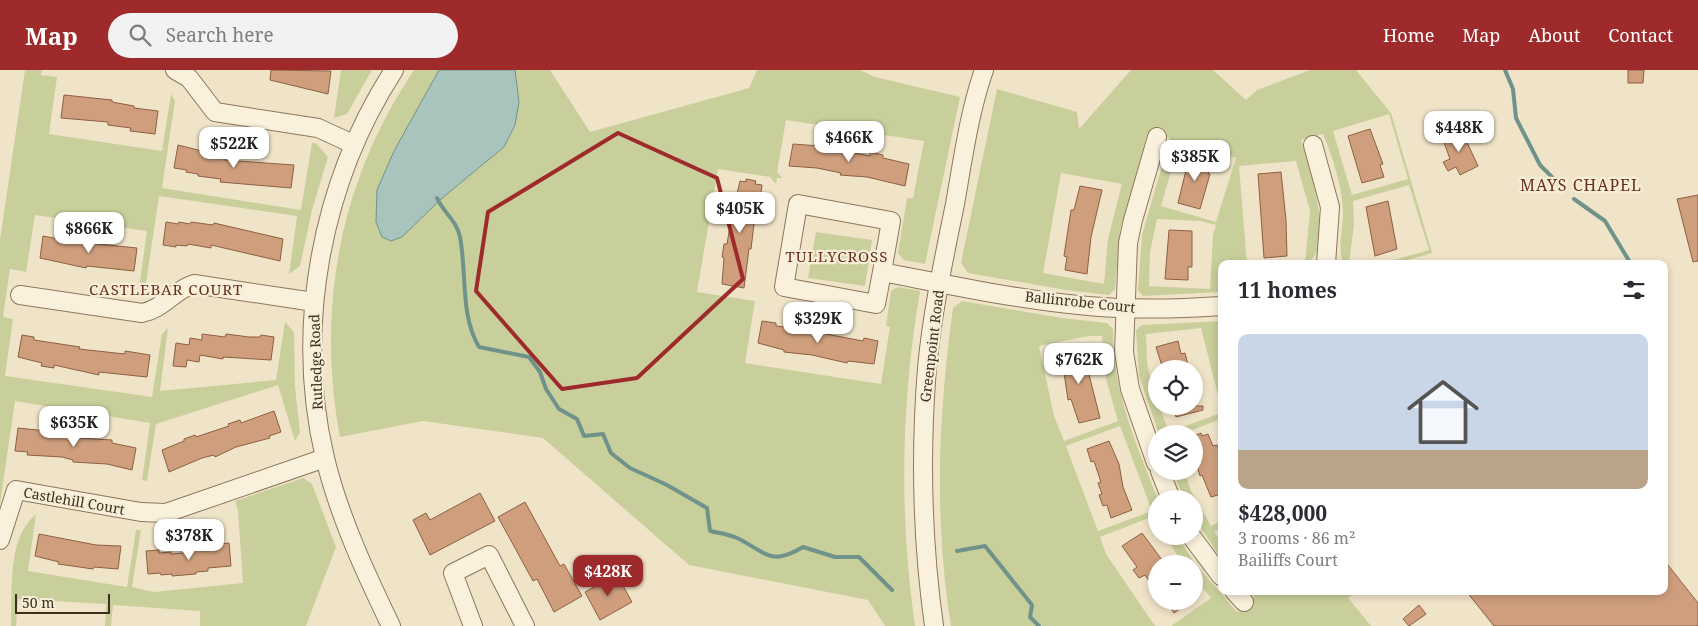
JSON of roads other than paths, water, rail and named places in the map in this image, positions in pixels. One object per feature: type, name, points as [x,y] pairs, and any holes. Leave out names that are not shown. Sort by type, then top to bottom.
[{"type":"street","points":[[175,70],[189,78],[215,112],[318,128],[353,144]]},
{"type":"street","name":"Rutledge Road","points":[[391,626],[344,517],[326,458],[319,425],[315,381],[314,302],[322,249],[331,210],[353,144],[394,70]]},
{"type":"street","name":"Greenpoint Road","points":[[934,626],[924,531],[923,457],[927,368],[940,283],[970,126],[984,70]]},
{"type":"street","points":[[1148,440],[1130,389],[1124,352],[1125,308],[1128,243],[1158,136]]},
{"type":"street","points":[[1313,145],[1330,206],[1326,260]]},
{"type":"street","points":[[798,204],[891,221],[882,272],[876,304],[784,287],[798,204]]},
{"type":"street","name":"Ballinrobe Court","points":[[882,272],[1050,302],[1125,308],[1218,306]]},
{"type":"street","points":[[20,295],[142,313],[157,308],[186,286],[194,284],[314,302]]},
{"type":"street","name":"Castlehill Court","points":[[0,540],[16,490],[141,512],[166,513],[326,458]]},
{"type":"street","points":[[1198,545],[1218,572]]},
{"type":"street","points":[[473,626],[453,573],[489,555],[525,626]]},
{"type":"water","points":[[439,70],[515,70],[519,102],[515,125],[504,147],[441,199],[402,237],[391,241],[382,237],[376,222],[377,190],[394,151]]},
{"type":"waterway","points":[[1505,70],[1513,89],[1516,118],[1540,165],[1559,184]]},
{"type":"waterway","points":[[437,198],[453,221],[460,237],[466,308],[473,335],[479,347],[529,357],[540,372],[546,389],[559,409],[577,419],[584,436],[603,434],[611,453],[630,468],[667,485],[707,508],[710,531],[734,537],[775,557],[792,553],[803,547],[835,557],[859,557],[892,590]]},
{"type":"waterway","points":[[1574,199],[1605,221],[1629,260]]},
{"type":"waterway","points":[[957,551],[985,546],[1032,605],[1030,617],[1039,626]]},
{"type":"district","name":"MAYS CHAPEL","points":[[1581,185]]},
{"type":"district","name":"TULLYCROSS","points":[[837,257]]},
{"type":"district","name":"CASTLEBAR COURT","points":[[166,290]]}]
